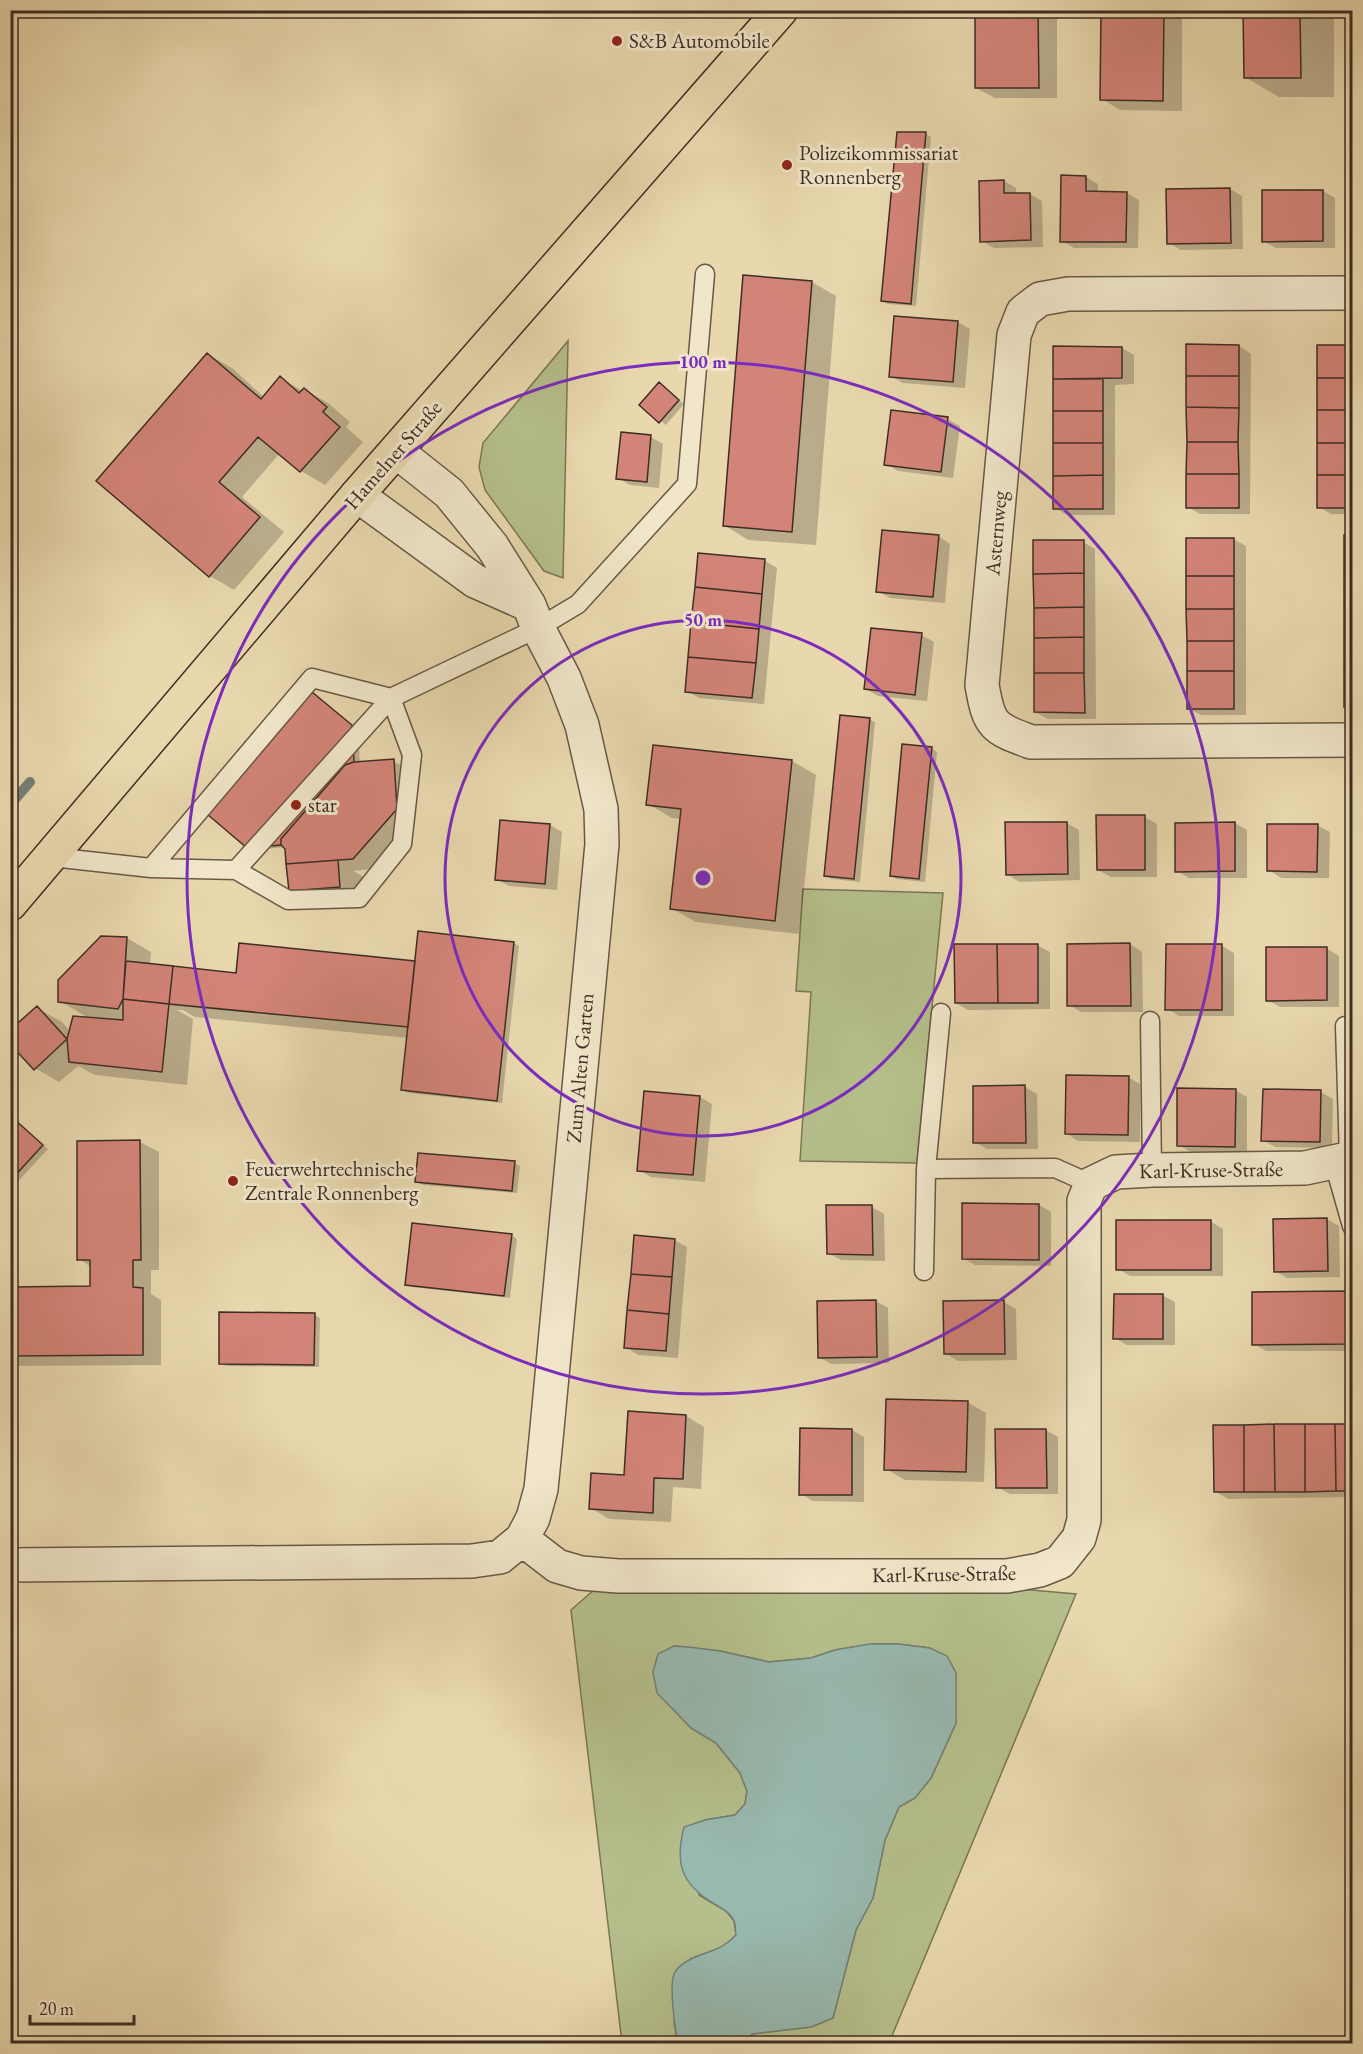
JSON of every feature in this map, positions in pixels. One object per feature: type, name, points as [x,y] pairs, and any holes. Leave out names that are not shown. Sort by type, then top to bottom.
[{"type":"main road","name":"Hamelner Straße","points":[[10,904],[357,495],[782,10]]},
{"type":"street","name":"Asternweg","points":[[1353,293],[1068,294],[1040,299],[1023,312],[1014,335],[982,685],[986,711],[1000,731],[1031,742],[1353,740]]},
{"type":"street","name":"Zum Alten Garten","points":[[396,451],[449,493],[492,546],[534,617],[564,678],[582,726],[601,809],[602,844],[542,1479],[533,1518],[522,1539]]},
{"type":"street","points":[[357,495],[475,581],[534,617]]},
{"type":"street","name":"Karl-Kruse-Straße","points":[[522,1539],[557,1566],[581,1573],[618,1576],[1007,1575],[1040,1570],[1060,1562],[1079,1538],[1084,1520],[1084,1201],[1091,1184],[1116,1172],[1271,1170],[1305,1168],[1345,1160]]},
{"type":"street","points":[[10,1565],[472,1562],[500,1557],[522,1539]]},
{"type":"lane","points":[[236,870],[391,698],[534,617],[578,604],[687,484],[705,274]]},
{"type":"lane","points":[[151,868],[312,678],[391,698]]},
{"type":"lane","points":[[52,857],[151,868],[236,870],[288,900],[359,898],[402,844],[412,755],[391,698]]},
{"type":"lane","points":[[924,1271],[926,1169],[941,1013]]},
{"type":"lane","points":[[1150,1021],[1152,1170]]},
{"type":"lane","points":[[1345,1026],[1345,1160],[1353,1226]]},
{"type":"lane","points":[[926,1169],[1054,1168],[1091,1184]]},
{"type":"green space","points":[[568,341],[563,578],[544,571],[485,490],[479,467],[483,443]]},
{"type":"green space","points":[[803,889],[943,893],[917,1163],[800,1161],[811,992],[796,991]]},
{"type":"green space","points":[[595,1589],[1020,1589],[1076,1594],[889,2043],[746,2043],[752,2034],[811,2027],[833,2018],[856,1930],[873,1898],[885,1840],[899,1807],[915,1798],[931,1778],[956,1723],[930,1648],[873,1644],[835,1650],[811,1658],[769,1662],[720,1651],[674,1646],[669,1705],[691,1728],[716,1743],[740,1773],[747,1791],[745,1804],[735,1815],[705,1820],[699,1895],[726,1911],[734,1921],[736,1935],[725,1946],[690,1959],[674,2023],[678,2043],[622,2043],[571,1610]]},
{"type":"water","points":[[870,1644],[898,1644],[930,1648],[947,1656],[956,1673],[956,1723],[931,1778],[915,1798],[899,1807],[885,1840],[873,1898],[856,1930],[833,2018],[811,2027],[752,2034],[746,2043],[678,2043],[672,1998],[675,1971],[691,1959],[720,1947],[736,1935],[735,1922],[730,1915],[693,1888],[683,1871],[680,1851],[684,1827],[705,1820],[735,1815],[745,1804],[747,1791],[740,1773],[716,1743],[691,1728],[657,1693],[653,1672],[658,1654],[674,1646],[688,1647],[720,1651],[769,1662],[811,1658],[835,1650]]},
{"type":"building","points":[[975,10],[1038,10],[1039,88],[975,88]]},
{"type":"building","points":[[1101,10],[1164,10],[1163,101],[1100,100]]},
{"type":"building","points":[[1243,10],[1300,10],[1301,78],[1244,78]]},
{"type":"building","points":[[897,132],[926,132],[911,304],[881,301]]},
{"type":"building","points":[[1061,175],[1086,176],[1086,191],[1127,192],[1126,242],[1060,242]]},
{"type":"building","points":[[1004,180],[1004,193],[1030,193],[1031,240],[980,242],[979,181]]},
{"type":"building","points":[[1230,188],[1231,243],[1167,244],[1166,189]]},
{"type":"building","points":[[1262,190],[1323,190],[1323,241],[1262,242]]},
{"type":"building","points":[[743,275],[812,281],[792,532],[723,526]]},
{"type":"building","points":[[894,316],[958,321],[953,382],[889,377]]},
{"type":"building","points":[[1186,344],[1239,345],[1239,376],[1186,376]]},
{"type":"building","points":[[1317,345],[1352,345],[1352,378],[1317,378]]},
{"type":"building","points":[[1053,346],[1122,347],[1122,378],[1053,379]]},
{"type":"building","points":[[207,353],[261,399],[280,376],[299,393],[304,388],[327,407],[323,412],[340,427],[300,472],[258,437],[219,482],[260,517],[209,577],[96,481]]},
{"type":"building","points":[[1186,376],[1239,376],[1239,408],[1186,407]]},
{"type":"building","points":[[1317,378],[1352,378],[1352,410],[1317,410]]},
{"type":"building","points":[[1053,379],[1103,379],[1103,411],[1053,411]]},
{"type":"building","points":[[659,382],[679,400],[659,423],[639,405]]},
{"type":"building","points":[[1186,407],[1239,408],[1238,442],[1187,442]]},
{"type":"building","points":[[891,410],[948,417],[941,472],[884,465]]},
{"type":"building","points":[[1317,410],[1352,410],[1352,443],[1317,443]]},
{"type":"building","points":[[1053,411],[1103,411],[1103,443],[1053,443]]},
{"type":"building","points":[[621,432],[651,435],[647,482],[616,479]]},
{"type":"building","points":[[1187,442],[1238,442],[1239,474],[1186,474]]},
{"type":"building","points":[[1053,443],[1103,443],[1103,475],[1053,476]]},
{"type":"building","points":[[1317,443],[1352,443],[1352,475],[1317,475]]},
{"type":"building","points":[[1186,474],[1239,474],[1239,508],[1186,508]]},
{"type":"building","points":[[1103,475],[1103,509],[1053,509],[1053,476]]},
{"type":"building","points":[[1317,475],[1352,475],[1352,508],[1317,508]]},
{"type":"building","points":[[882,530],[939,535],[933,597],[876,592]]},
{"type":"building","points":[[1344,535],[1352,535],[1352,568],[1344,568]]},
{"type":"building","points":[[1186,538],[1234,538],[1234,576],[1186,576]]},
{"type":"building","points":[[1033,540],[1084,540],[1084,573],[1033,574]]},
{"type":"building","points":[[698,553],[765,559],[762,594],[695,587]]},
{"type":"building","points":[[1344,568],[1352,568],[1352,603],[1344,603]]},
{"type":"building","points":[[1084,573],[1084,607],[1034,608],[1033,574]]},
{"type":"building","points":[[1186,576],[1234,576],[1234,609],[1186,609]]},
{"type":"building","points":[[695,587],[762,594],[759,629],[691,622]]},
{"type":"building","points":[[1344,603],[1352,603],[1352,635],[1344,635]]},
{"type":"building","points":[[1084,607],[1084,637],[1034,638],[1034,608]]},
{"type":"building","points":[[1186,609],[1234,609],[1234,641],[1187,641]]},
{"type":"building","points":[[691,622],[759,629],[756,663],[688,657]]},
{"type":"building","points":[[871,628],[922,633],[915,695],[864,689]]},
{"type":"building","points":[[1344,635],[1352,635],[1352,670],[1344,670]]},
{"type":"building","points":[[1084,637],[1084,673],[1034,673],[1034,638]]},
{"type":"building","points":[[1187,641],[1234,641],[1234,671],[1187,671]]},
{"type":"building","points":[[688,657],[756,663],[752,698],[685,692]]},
{"type":"building","points":[[1344,670],[1352,670],[1352,707],[1344,707]]},
{"type":"building","points":[[1187,671],[1234,671],[1234,709],[1187,709]]},
{"type":"building","points":[[1034,673],[1084,673],[1085,713],[1034,712]]},
{"type":"building","points":[[312,692],[352,725],[354,762],[345,765],[281,839],[281,845],[247,848],[207,814]]},
{"type":"building","points":[[840,715],[870,718],[854,879],[824,876]]},
{"type":"building","points":[[902,744],[932,747],[919,879],[890,876]]},
{"type":"building","points":[[653,745],[792,760],[775,921],[670,909],[681,809],[646,805]]},
{"type":"building","points":[[394,759],[397,809],[353,859],[286,864],[285,849],[281,845],[281,839],[345,765],[354,762]]},
{"type":"building","points":[[1096,815],[1145,815],[1145,870],[1097,870]]},
{"type":"building","points":[[1348,815],[1352,815],[1352,873],[1349,874]]},
{"type":"building","points":[[500,820],[550,824],[545,884],[495,880]]},
{"type":"building","points":[[1005,822],[1067,822],[1068,874],[1006,875]]},
{"type":"building","points":[[1235,822],[1235,871],[1175,872],[1175,823]]},
{"type":"building","points":[[1267,824],[1318,824],[1317,872],[1267,871]]},
{"type":"building","points":[[338,860],[340,887],[289,891],[286,864]]},
{"type":"building","points":[[418,931],[514,942],[497,1101],[401,1090]]},
{"type":"building","points":[[101,936],[127,937],[123,999],[118,1009],[58,1002],[58,980]]},
{"type":"building","points":[[239,943],[415,961],[408,1027],[169,1004],[173,966],[236,973]]},
{"type":"building","points":[[1130,943],[1131,1006],[1067,1006],[1067,944]]},
{"type":"building","points":[[954,944],[997,944],[998,1003],[955,1003]]},
{"type":"building","points":[[997,944],[1038,944],[1038,1003],[998,1003]]},
{"type":"building","points":[[1166,944],[1222,944],[1222,1010],[1165,1010]]},
{"type":"building","points":[[1266,947],[1327,947],[1327,1000],[1266,1001]]},
{"type":"building","points":[[126,961],[173,966],[169,1004],[123,999]]},
{"type":"building","points":[[123,999],[169,1004],[162,1072],[69,1062],[67,1039],[73,1016],[123,1020]]},
{"type":"building","points":[[37,1006],[67,1039],[34,1070],[10,1044],[10,1030]]},
{"type":"building","points":[[1066,1075],[1129,1076],[1128,1135],[1065,1134]]},
{"type":"building","points":[[1025,1085],[1026,1143],[973,1143],[973,1086]]},
{"type":"building","points":[[1177,1088],[1236,1089],[1235,1147],[1177,1146]]},
{"type":"building","points":[[1263,1089],[1321,1090],[1320,1142],[1261,1141]]},
{"type":"building","points":[[644,1091],[700,1096],[693,1175],[637,1171]]},
{"type":"building","points":[[13,1118],[43,1145],[10,1181],[10,1120]]},
{"type":"building","points":[[140,1140],[141,1260],[133,1260],[133,1287],[143,1288],[143,1355],[10,1356],[10,1287],[90,1286],[90,1260],[77,1260],[77,1141]]},
{"type":"building","points":[[418,1153],[515,1161],[512,1191],[415,1182]]},
{"type":"building","points":[[962,1203],[1039,1204],[1039,1260],[962,1259]]},
{"type":"building","points":[[826,1205],[872,1205],[873,1255],[827,1254]]},
{"type":"building","points":[[1327,1218],[1328,1271],[1274,1272],[1273,1219]]},
{"type":"building","points":[[1116,1220],[1211,1220],[1211,1270],[1116,1270]]},
{"type":"building","points":[[412,1223],[512,1234],[504,1296],[405,1285]]},
{"type":"building","points":[[634,1235],[675,1239],[672,1277],[631,1274]]},
{"type":"building","points":[[631,1274],[672,1277],[669,1314],[627,1310]]},
{"type":"building","points":[[1346,1291],[1347,1344],[1252,1345],[1252,1292]]},
{"type":"building","points":[[1114,1294],[1163,1294],[1163,1339],[1113,1339]]},
{"type":"building","points":[[876,1300],[877,1357],[818,1358],[817,1301]]},
{"type":"building","points":[[1004,1300],[1005,1354],[944,1354],[943,1301]]},
{"type":"building","points":[[627,1310],[669,1314],[666,1351],[624,1348]]},
{"type":"building","points":[[219,1312],[315,1313],[314,1365],[219,1364]]},
{"type":"building","points":[[886,1399],[968,1401],[966,1472],[884,1470]]},
{"type":"building","points":[[628,1411],[686,1415],[683,1479],[654,1478],[653,1513],[589,1509],[591,1473],[624,1475]]},
{"type":"building","points":[[1274,1424],[1275,1492],[1244,1492],[1244,1425]]},
{"type":"building","points":[[1274,1424],[1305,1424],[1305,1492],[1275,1492]]},
{"type":"building","points":[[1305,1424],[1335,1424],[1336,1491],[1305,1492]]},
{"type":"building","points":[[1335,1424],[1352,1424],[1352,1491],[1336,1491]]},
{"type":"building","points":[[1213,1425],[1244,1425],[1244,1492],[1214,1492]]},
{"type":"building","points":[[800,1428],[852,1429],[852,1495],[799,1495]]},
{"type":"building","points":[[995,1429],[1046,1429],[1047,1488],[996,1488]]},
{"type":"waterway","points":[[10,805],[30,782]]},
{"type":"place","name":"S&B Automobile","points":[[617,41]]},
{"type":"place","name":"Polizeikommissariat Ronnenberg","points":[[787,165]]},
{"type":"place","name":"star","points":[[296,805]]},
{"type":"place","name":"Feuerwehrtechnische Zentrale Ronnenberg","points":[[233,1181]]}]
